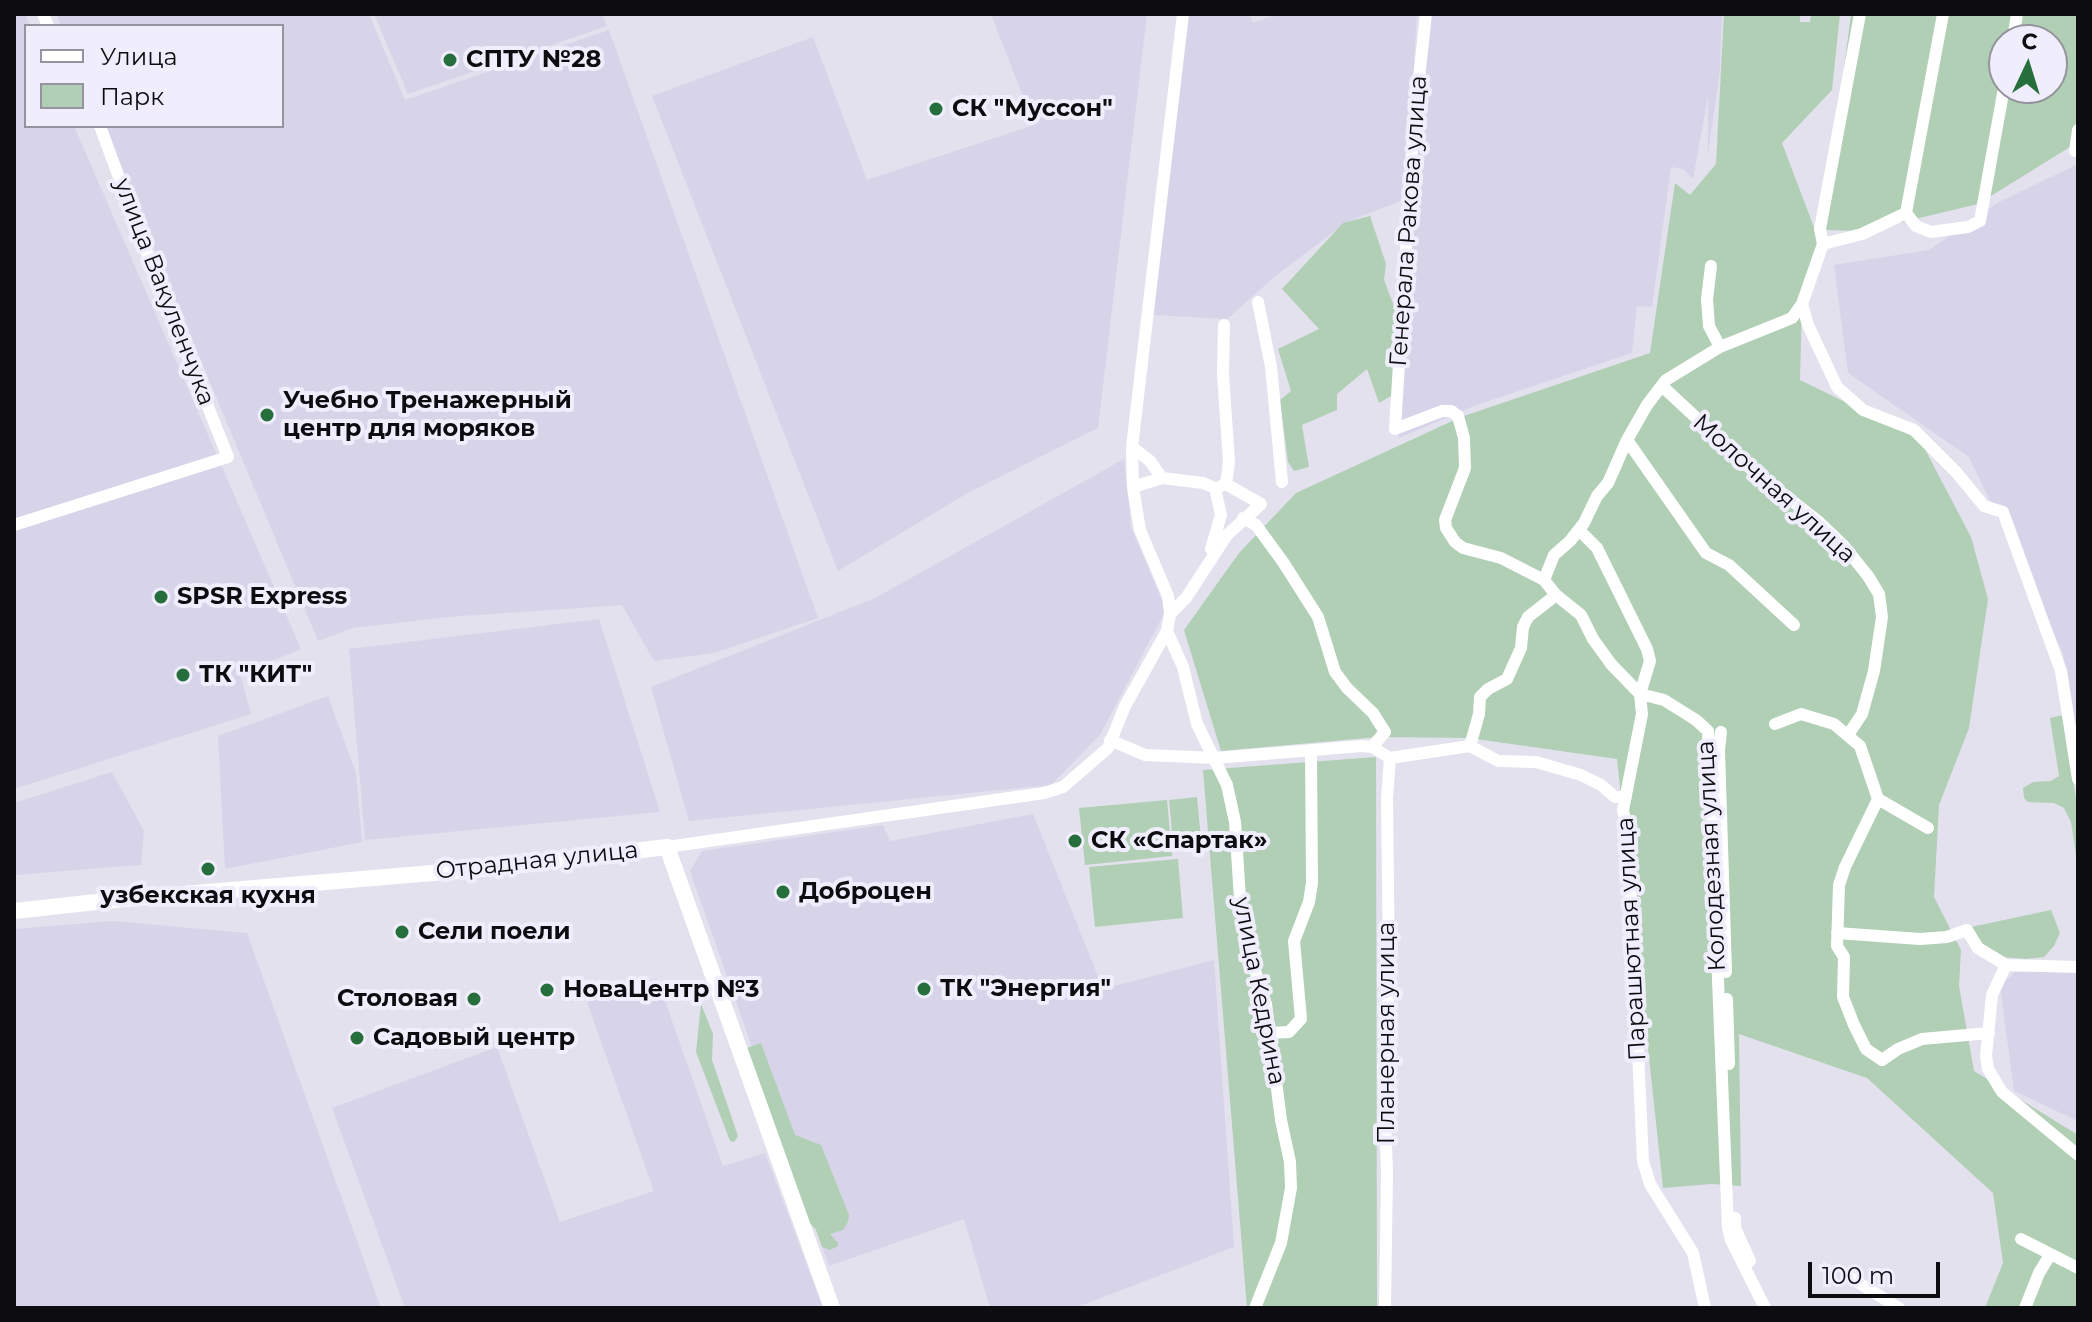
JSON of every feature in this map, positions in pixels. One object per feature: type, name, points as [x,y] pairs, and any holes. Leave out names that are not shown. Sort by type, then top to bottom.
[{"type":"main road","name":"Отрадная улица","points":[[14,911],[139,897],[492,868],[667,847],[832,1308]]},
{"type":"street","points":[[667,847],[1044,793],[1063,787],[1108,748],[1125,706],[1167,631],[1170,614],[1168,596],[1140,530],[1133,487],[1132,447],[1183,14]]},
{"type":"street","name":"Генерала Ракова улица","points":[[1395,429],[1413,134],[1426,14]]},
{"type":"street","points":[[1544,580],[1554,555],[1579,530],[1597,496],[1608,483],[1647,405],[1666,380],[1720,347],[1792,318],[1802,304],[1823,244],[1820,229],[1860,14]]},
{"type":"street","points":[[1943,14],[1906,213],[1916,226],[1931,232],[1968,227],[1980,221],[2001,104]]},
{"type":"street","name":"улица Вакуленчука","points":[[14,525],[228,457],[101,128]]},
{"type":"street","points":[[2076,151],[2078,130]]},
{"type":"street","points":[[1823,244],[1862,234],[1906,213]]},
{"type":"street","points":[[1711,266],[1707,299],[1709,326],[1720,347]]},
{"type":"street","points":[[1258,302],[1271,367],[1282,482]]},
{"type":"street","points":[[1802,304],[1808,325],[1837,387],[1863,410],[1914,430],[1957,473],[1984,506],[2003,512],[2061,671],[2078,779]]},
{"type":"street","points":[[1207,564],[1221,515],[1221,486],[1229,462],[1223,374],[1224,325]]},
{"type":"street","name":"Молочная улица","points":[[1662,386],[1750,468],[1819,522],[1843,545],[1879,594],[1882,617],[1874,671],[1862,714],[1848,735]]},
{"type":"street","name":"Колодезная улица","points":[[1395,429],[1442,411],[1451,411],[1458,416],[1464,438],[1465,468],[1446,513],[1446,528],[1455,542],[1463,548],[1501,558],[1544,580],[1556,595],[1581,615],[1611,664],[1640,694],[1664,700],[1708,731],[1728,1228],[1765,1308]]},
{"type":"street","points":[[1627,440],[1706,553],[1729,565],[1794,625]]},
{"type":"street","points":[[1132,447],[1150,461],[1162,478]]},
{"type":"street","points":[[1133,487],[1162,478],[1203,483],[1221,486],[1261,504],[1227,535],[1186,598],[1170,614]]},
{"type":"street","points":[[1243,518],[1256,525],[1283,562],[1318,617],[1335,672],[1373,713],[1385,732],[1372,747]]},
{"type":"street","name":"Парашютная улица","points":[[1579,530],[1597,548],[1650,661],[1640,694],[1642,714],[1623,810],[1628,833],[1643,1161],[1650,1184],[1693,1253],[1705,1308]]},
{"type":"street","points":[[1470,746],[1479,714],[1480,697],[1507,679],[1521,648],[1523,627],[1528,617],[1556,595]]},
{"type":"street","name":"улица Кедрина","points":[[1167,631],[1183,667],[1197,724],[1227,785],[1235,822],[1247,946],[1266,1004],[1290,1162],[1291,1188],[1281,1243],[1255,1308]]},
{"type":"street","points":[[1775,724],[1801,714],[1834,724],[1860,746],[1878,799],[1928,828]]},
{"type":"street","name":"Колодезная улица","points":[[1721,732],[1719,750],[1735,1228],[1774,1308]]},
{"type":"street","points":[[1110,740],[1145,755],[1215,758],[1372,747],[1390,758],[1470,746],[1498,761],[1536,762],[1581,775],[1601,785],[1615,797],[1626,797]]},
{"type":"street","points":[[1268,1033],[1289,1032],[1301,1019],[1294,941],[1309,902],[1312,883],[1311,750]]},
{"type":"street","name":"Планерная улица","points":[[1385,1308],[1387,1172],[1383,1068],[1389,970],[1387,798],[1390,758]]},
{"type":"street","points":[[1878,799],[1854,846],[1839,885],[1837,946],[1844,957],[1843,997],[1866,1049],[1882,1060],[1922,1039],[1989,1033]]},
{"type":"street","points":[[1837,933],[1920,939],[1947,937],[1967,930],[1978,948],[2006,965],[2078,967]]},
{"type":"street","points":[[2006,965],[1992,995],[1986,1056],[1994,1082],[2078,1155]]},
{"type":"street","points":[[2021,1239],[2078,1268]]},
{"type":"street","points":[[2025,1308],[2050,1255]]},
{"type":"street","points":[[1848,1276],[1899,1308]]},
{"type":"shaded area","points":[[14,14],[25,14],[29,24],[24,24],[24,128],[75,128],[301,649],[240,674],[251,714],[14,789]]},
{"type":"shaded area","points":[[56,14],[369,14],[405,100],[609,30],[818,618],[714,653],[654,661],[622,605],[448,617],[353,628],[318,641],[104,128],[284,128],[284,24],[60,24]]},
{"type":"shaded area","name":"СПТУ №28","points":[[374,14],[602,14],[607,26],[408,94]]},
{"type":"shaded area","points":[[991,14],[1147,14],[1098,428],[966,494],[838,571],[652,96],[813,37],[867,180],[1034,125]]},
{"type":"shaded area","points":[[1188,14],[1249,14],[1253,23],[1277,14],[1417,14],[1406,199],[1347,222],[1279,273],[1227,319],[1151,315]]},
{"type":"shaded area","points":[[1429,14],[1722,14],[1720,70],[1708,154],[1708,96],[1693,179],[1683,169],[1671,167],[1652,307],[1637,306],[1632,353],[1474,406],[1399,438],[1397,420],[1414,149]]},
{"type":"shaded area","points":[[2078,164],[2078,742],[2063,653],[1969,457],[1848,373],[1834,265],[1929,250],[1997,203]]},
{"type":"shaded area","points":[[1124,459],[1131,527],[1166,610],[1100,735],[1051,785],[689,821],[651,687],[875,598]]},
{"type":"shaded area","points":[[599,619],[660,812],[365,840],[349,649]]},
{"type":"shaded area","points":[[328,696],[356,773],[362,842],[225,869],[218,736]]},
{"type":"shaded area","points":[[112,772],[144,831],[141,865],[14,875],[14,803]]},
{"type":"shaded area","points":[[1033,814],[1103,989],[1214,960],[1234,1247],[1075,1308],[990,1308],[964,1219],[829,1266],[690,871],[702,851],[883,825],[890,841]]},
{"type":"shaded area","points":[[112,921],[247,933],[381,1308],[14,1308],[14,929]]},
{"type":"shaded area","points":[[2078,971],[2078,1121],[2014,1091],[2000,986],[2015,972]]},
{"type":"shaded area","points":[[657,978],[723,1166],[765,1153],[823,1308],[405,1308],[332,1108],[497,1047],[560,1222],[654,1191],[587,1002]]},
{"type":"green space","points":[[1724,14],[1800,14],[1800,22],[1810,22],[1811,14],[1840,14],[1832,90],[1782,143],[1820,243],[1802,304],[1800,380],[1919,438],[1971,537],[1988,599],[1969,728],[1939,805],[1934,897],[1961,950],[1959,986],[1974,1071],[2078,1135],[2078,1308],[1985,1308],[2003,1263],[1993,1193],[1867,1078],[1739,1034],[1741,1186],[1711,1184],[1663,1188],[1617,759],[1469,738],[1378,737],[1221,751],[1184,630],[1239,553],[1296,493],[1461,417],[1650,353],[1675,183],[1690,195],[1716,164]]},
{"type":"green space","points":[[1851,14],[2078,14],[2078,142],[1978,204],[1865,231],[1823,230]]},
{"type":"green space","points":[[1370,216],[1386,264],[1384,280],[1400,322],[1396,393],[1379,403],[1367,369],[1337,394],[1337,410],[1302,425],[1309,467],[1294,471],[1288,462],[1280,400],[1291,391],[1278,349],[1319,329],[1282,289],[1343,223]]},
{"type":"green space","points":[[2063,715],[2078,812],[2078,868],[2071,822],[2064,808],[2054,803],[2028,802],[2024,798],[2023,788],[2033,782],[2051,781],[2059,776],[2050,718]]},
{"type":"green space","points":[[1376,757],[1377,1308],[1247,1308],[1203,770]]},
{"type":"green space","points":[[1197,797],[1202,849],[1174,852],[1169,800]]},
{"type":"green space","points":[[1167,800],[1172,856],[1085,865],[1079,808]]},
{"type":"green space","points":[[1178,859],[1183,918],[1095,927],[1089,867]]},
{"type":"green space","points":[[2051,910],[2060,933],[2044,957],[2001,957],[1987,950],[1975,937],[1971,927]]},
{"type":"green space","points":[[701,1004],[713,1034],[712,1060],[738,1136],[734,1142],[730,1141],[696,1052]]},
{"type":"green space","points":[[761,1043],[795,1135],[821,1145],[849,1215],[843,1230],[830,1234],[838,1246],[830,1250],[822,1247],[816,1230],[807,1220],[744,1049]]},
{"type":"place","name":"СПТУ №28","points":[[450,60]]},
{"type":"place","name":"СК \"Муссон\"","points":[[936,109]]},
{"type":"place","name":"Учебно Тренажерный центр для моряков","points":[[267,415]]},
{"type":"place","name":"SPSR Express","points":[[161,597]]},
{"type":"place","name":"ТК \"КИТ\"","points":[[183,675]]},
{"type":"place","name":"СК «Спартак»","points":[[1075,841]]},
{"type":"place","name":"узбекская кухня","points":[[208,869]]},
{"type":"place","name":"Доброцен","points":[[783,892]]},
{"type":"place","name":"Сели поели","points":[[402,932]]},
{"type":"place","name":"ТК \"Энергия\"","points":[[924,989]]},
{"type":"place","name":"НоваЦентр №3","points":[[547,990]]},
{"type":"place","name":"Столовая","points":[[474,999]]},
{"type":"place","name":"Садовый центр","points":[[357,1038]]}]
